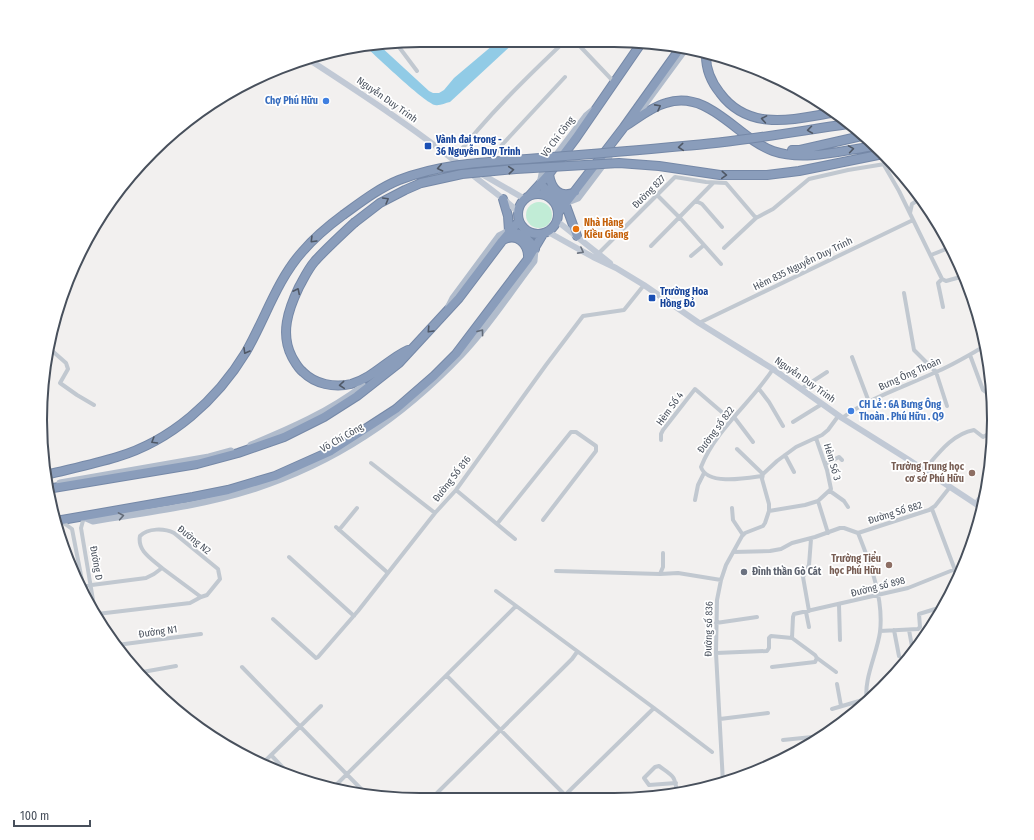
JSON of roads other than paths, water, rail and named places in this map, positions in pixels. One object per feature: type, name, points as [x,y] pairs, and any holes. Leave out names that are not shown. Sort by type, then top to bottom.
[{"type":"highway","name":"Võ Chí Công","points":[[527,197],[549,174],[598,107],[638,48]]},
{"type":"highway","points":[[558,217],[557,207],[550,198],[540,194],[527,197],[519,207],[518,217],[521,225],[528,232],[538,234],[545,233],[554,227],[566,203],[624,127],[677,52]]},
{"type":"highway","points":[[706,59],[709,75],[723,98],[736,109],[749,116],[774,121],[793,120],[826,114]]},
{"type":"highway","points":[[624,127],[665,103],[677,100],[700,104],[712,110],[758,145],[774,151],[795,156],[868,147]]},
{"type":"highway","points":[[51,474],[118,457],[148,445],[179,426],[207,402],[227,378],[245,352],[285,277],[301,252],[322,231],[343,215],[369,196],[398,181],[421,172],[448,166],[732,141],[842,125]]},
{"type":"highway","points":[[758,145],[775,149],[800,150],[857,138]]},
{"type":"highway","points":[[412,348],[400,354],[362,380],[350,384],[334,386],[320,383],[308,377],[299,368],[286,343],[286,322],[305,276],[314,262],[354,223],[380,203],[405,190],[422,183],[462,174],[516,169],[619,163],[659,166],[720,175],[767,175],[799,171],[877,155]]},
{"type":"highway","points":[[549,174],[552,186],[557,191],[563,194],[575,192]]},
{"type":"highway","points":[[540,184],[552,196],[566,203],[577,236]]},
{"type":"highway","points":[[503,199],[508,216],[509,231]]},
{"type":"highway","points":[[53,489],[197,464],[238,453],[284,437],[324,417],[357,396],[391,370],[460,298],[518,217]]},
{"type":"highway","points":[[509,231],[517,232],[524,236],[531,242],[535,249]]},
{"type":"highway","name":"Võ Chí Công","points":[[61,521],[94,514],[194,501],[228,493],[275,476],[331,451],[396,409],[444,369],[528,259],[545,233]]},
{"type":"highway","points":[[502,241],[510,237],[520,240],[528,249],[528,259]]},
{"type":"main road","points":[[624,127],[638,114],[682,53]]},
{"type":"main road","name":"Nguyễn Duy Trinh","points":[[314,63],[454,159],[503,199],[518,217]]},
{"type":"main road","name":"Võ Chí Công","points":[[540,184],[542,174],[586,116],[598,107]]},
{"type":"main road","points":[[566,203],[578,198],[609,157],[612,143]]},
{"type":"main road","name":"Nguyễn Duy Trinh","points":[[454,159],[480,174],[527,197]]},
{"type":"main road","name":"Nguyễn Duy Trinh","points":[[558,217],[577,236],[616,268]]},
{"type":"main road","points":[[447,311],[453,298],[499,236],[509,231]]},
{"type":"main road","name":"Nguyễn Duy Trinh","points":[[545,233],[616,268],[644,285],[699,323],[773,369],[800,390],[840,417],[976,504]]},
{"type":"main road","name":"Võ Chí Công","points":[[444,369],[476,338],[534,261],[535,249]]},
{"type":"main road","points":[[53,484],[208,457],[244,447],[289,430],[352,394],[412,348]]},
{"type":"street","points":[[454,159],[504,100],[559,47]]},
{"type":"street","points":[[581,47],[614,82]]},
{"type":"street","points":[[400,48],[417,71]]},
{"type":"street","points":[[480,174],[500,147],[565,77]]},
{"type":"street","points":[[724,248],[756,218],[773,208],[809,179],[848,170],[884,165],[942,279],[946,281],[959,277]]},
{"type":"street","name":"Đường 827","points":[[599,253],[675,178],[713,183],[726,183],[756,218]]},
{"type":"street","points":[[651,246],[713,183]]},
{"type":"street","points":[[657,195],[680,218],[721,264]]},
{"type":"street","points":[[696,201],[702,204],[722,227]]},
{"type":"street","points":[[910,214],[912,204],[916,201]]},
{"type":"street","name":"Hẻm 835 Nguyễn Duy Trinh","points":[[699,323],[913,220]]},
{"type":"street","points":[[691,256],[704,245]]},
{"type":"street","points":[[931,255],[945,249]]},
{"type":"street","points":[[942,279],[938,282],[943,307]]},
{"type":"street","name":"Đường Số 816","points":[[273,619],[317,658],[354,616],[434,514],[456,490],[546,364],[583,316],[624,310],[644,285]]},
{"type":"street","points":[[904,293],[914,350],[936,372],[947,406]]},
{"type":"street","name":"Bưng Ông Thoàn","points":[[840,417],[887,392],[936,372],[980,349]]},
{"type":"street","points":[[53,352],[66,363],[68,369],[60,384],[94,405]]},
{"type":"street","points":[[970,355],[983,390],[986,392]]},
{"type":"street","points":[[852,357],[868,402]]},
{"type":"street","name":"Đường số 822","points":[[695,500],[698,485],[704,473],[701,467],[712,445],[732,419],[759,389],[773,369]]},
{"type":"street","points":[[800,390],[827,372]]},
{"type":"street","name":"Hèm Số 4","points":[[661,440],[663,430],[695,389],[732,419]]},
{"type":"street","points":[[759,389],[784,426]]},
{"type":"street","points":[[793,422],[822,404]]},
{"type":"street","points":[[704,473],[716,478],[730,480],[762,475],[796,447],[816,438],[828,430],[840,417]]},
{"type":"street","points":[[732,419],[753,442]]},
{"type":"street","points":[[924,470],[956,436],[974,430],[983,437],[986,435]]},
{"type":"street","points":[[497,524],[571,432],[576,432],[596,446],[596,451],[543,520]]},
{"type":"street","name":"Hèm Số 3","points":[[816,438],[825,464],[831,489],[830,492],[818,501]]},
{"type":"street","points":[[732,508],[733,520],[743,535],[763,526],[766,523],[769,511],[762,475],[737,449]]},
{"type":"street","points":[[785,455],[794,472]]},
{"type":"street","points":[[825,464],[839,457],[842,460]]},
{"type":"street","points":[[371,463],[434,514]]},
{"type":"street","name":"Đường Số 882","points":[[858,533],[932,509],[950,487]]},
{"type":"street","points":[[456,490],[515,539]]},
{"type":"street","points":[[830,492],[844,501],[848,506]]},
{"type":"street","points":[[769,511],[805,505],[818,501],[828,533]]},
{"type":"street","points":[[357,508],[337,528],[388,573]]},
{"type":"street","points":[[932,509],[954,570]]},
{"type":"street","name":"Đường D","points":[[84,517],[81,528],[94,601]]},
{"type":"street","name":"Đường D","points":[[62,523],[72,529],[83,580]]},
{"type":"street","points":[[733,552],[770,551],[781,549],[800,541],[844,528],[858,533],[867,556],[880,615],[880,631],[866,687],[867,694]]},
{"type":"street","name":"Đường N2","points":[[101,612],[190,603],[207,595],[220,579],[218,569],[174,533],[167,529],[162,529],[143,533],[140,536],[140,546],[162,568]]},
{"type":"street","name":"Đường số 836","points":[[723,776],[716,653],[717,600],[726,565],[743,535]]},
{"type":"street","points":[[809,627],[803,577],[809,565],[811,539]]},
{"type":"street","points":[[660,574],[663,567],[664,553]]},
{"type":"street","points":[[290,556],[354,616]]},
{"type":"street","points":[[85,586],[146,578],[162,568],[201,597]]},
{"type":"street","name":"Đường số 898","points":[[792,638],[793,615],[908,588],[954,570]]},
{"type":"street","points":[[556,571],[660,574],[678,573],[721,580]]},
{"type":"street","points":[[496,591],[712,752]]},
{"type":"street","points":[[839,605],[840,640]]},
{"type":"street","points":[[337,784],[516,606]]},
{"type":"street","points":[[880,631],[909,630],[919,628],[918,617],[920,613],[935,609]]},
{"type":"street","points":[[716,623],[757,617]]},
{"type":"street","points":[[894,630],[899,656]]},
{"type":"street","points":[[909,630],[912,645]]},
{"type":"street","name":"Đường N1","points":[[122,644],[202,634]]},
{"type":"street","points":[[716,653],[767,651],[769,648],[769,637],[792,638],[836,672]]},
{"type":"street","points":[[437,793],[572,659],[577,652]]},
{"type":"street","points":[[772,667],[815,662],[817,658]]},
{"type":"street","points":[[145,672],[176,666]]},
{"type":"street","points":[[242,667],[361,788]]},
{"type":"street","points":[[447,676],[563,793]]},
{"type":"street","points":[[836,684],[842,706]]},
{"type":"street","points":[[832,709],[857,702]]},
{"type":"street","points":[[266,760],[321,706]]},
{"type":"street","points":[[567,793],[654,708]]},
{"type":"street","points":[[720,719],[768,713]]},
{"type":"street","points":[[783,740],[809,737]]},
{"type":"street","points":[[271,755],[282,767]]},
{"type":"street","points":[[676,783],[649,785],[644,778],[654,767],[659,766],[674,777],[676,783],[676,788]]},
{"type":"water","points":[[491,47],[509,47],[450,102],[441,105],[435,105],[422,96],[370,50],[383,49],[433,93],[439,93],[444,90],[454,78]]},
{"type":"place","name":"Chợ Phú Hữu","points":[[326,101]]},
{"type":"place","name":"Vành đai trong - 36 Nguyễn Duy Trinh","points":[[428,146]]},
{"type":"place","name":"Nhà Hàng Kiều Giang","points":[[576,229]]},
{"type":"place","name":"Trường Hoa Hồng Đỏ","points":[[652,298]]},
{"type":"place","name":"CH Lẻ : 6A Bưng Ông Thoàn . Phú Hữu . Q9","points":[[851,411]]},
{"type":"place","name":"Trường Trung học cơ sở Phú Hữu","points":[[972,473]]},
{"type":"place","name":"Trường Tiểu học Phú Hữu","points":[[889,565]]},
{"type":"place","name":"Đình thần Gò Cát","points":[[744,572]]}]
